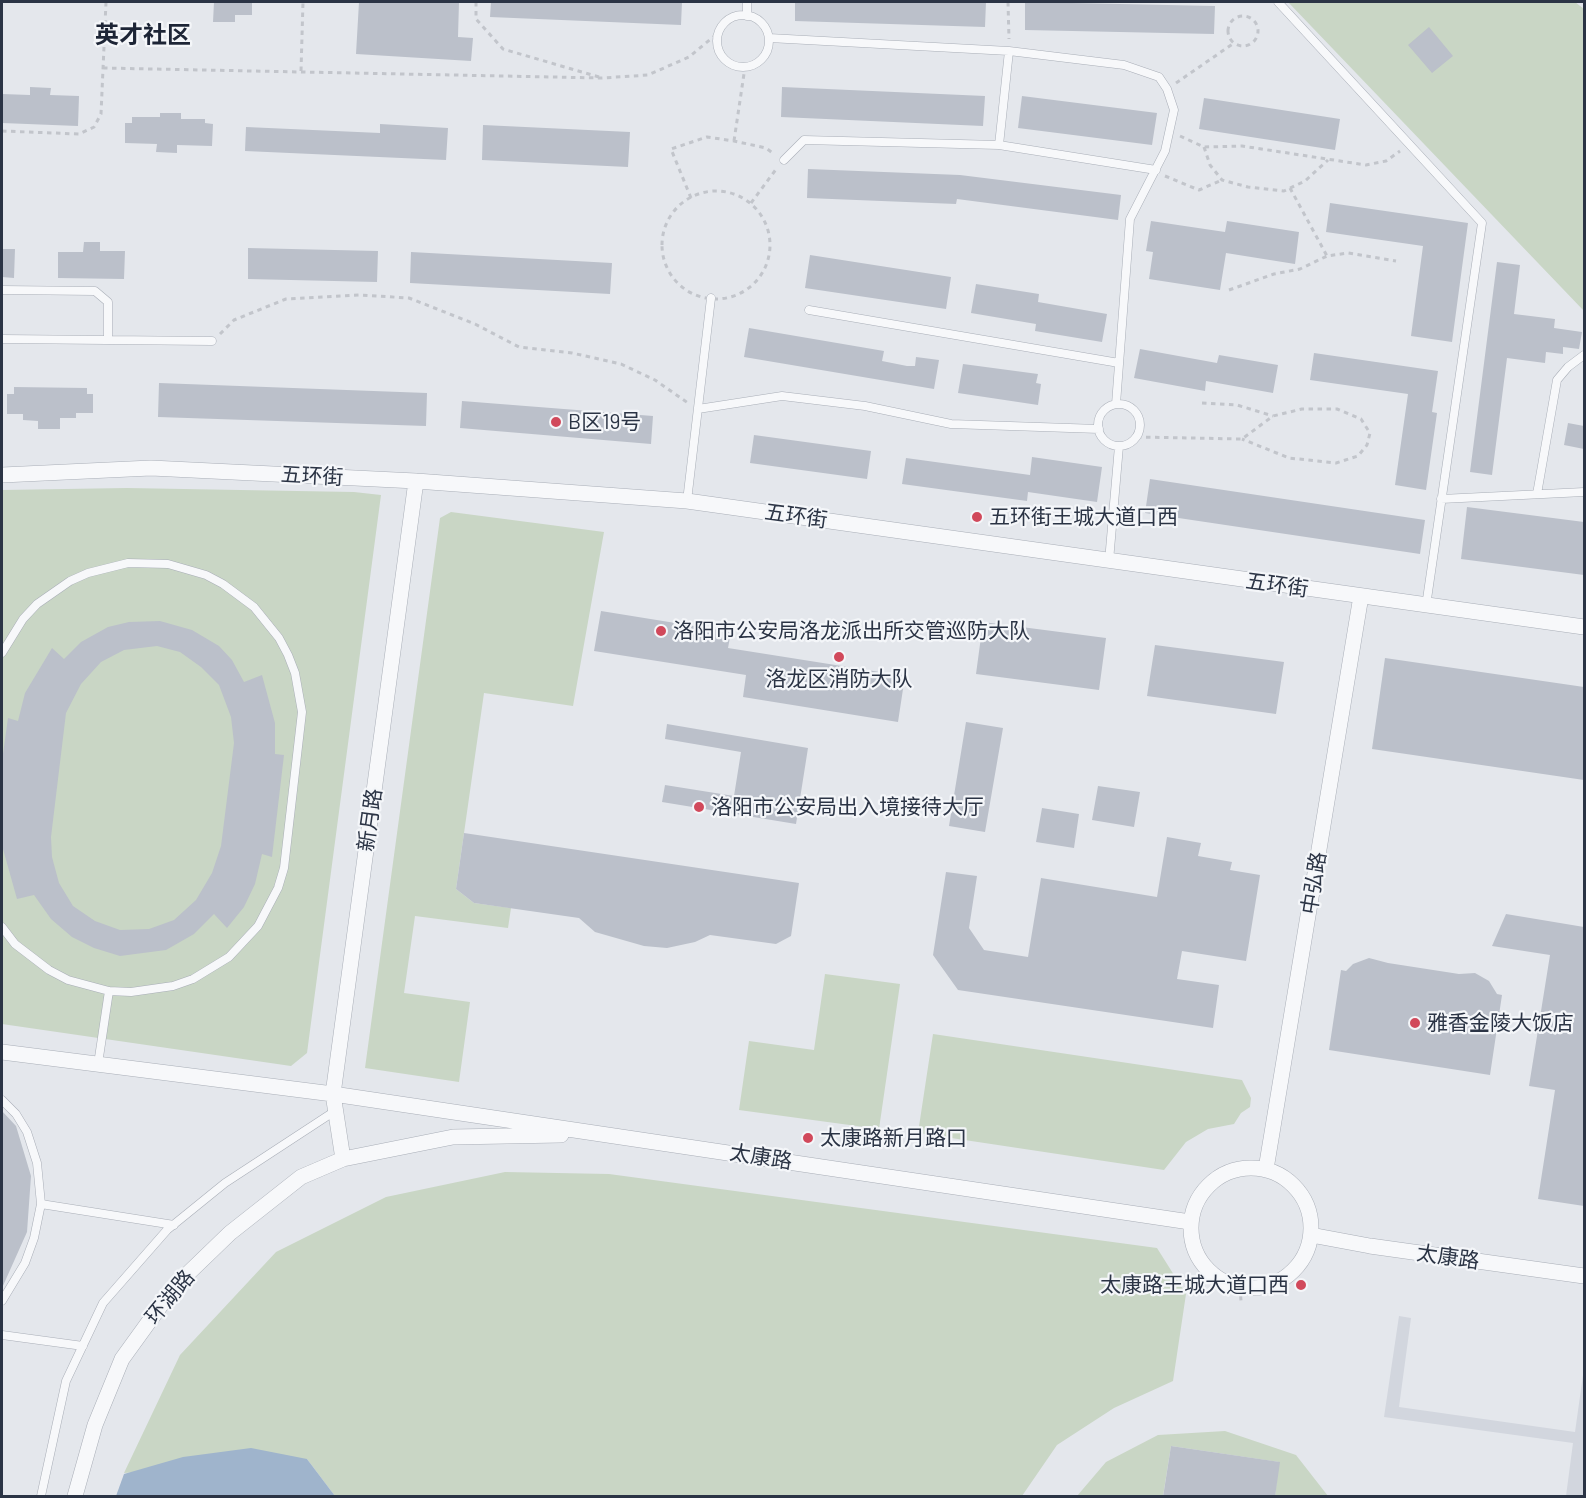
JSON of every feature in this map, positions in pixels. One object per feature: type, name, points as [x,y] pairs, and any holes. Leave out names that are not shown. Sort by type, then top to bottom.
[{"type":"street","name":"五环街","points":[[2,475],[151,468],[416,481],[687,501],[1584,627]]},
{"type":"street","name":"新月路","points":[[343,1159],[333,1094],[416,481]]},
{"type":"street","name":"中弘路","points":[[1266,1169],[1361,596]]},
{"type":"street","name":"太康路","points":[[2,1052],[333,1094],[1190,1222]]},
{"type":"street","name":"环湖路","points":[[75,1497],[95,1425],[122,1359],[174,1287],[230,1233],[301,1177],[343,1159],[453,1137],[566,1135],[691,1147]]},
{"type":"street","points":[[1245,1167],[1266,1169],[1287,1179],[1302,1194],[1310,1214],[1311,1235],[1305,1255],[1293,1272],[1275,1284],[1250,1289],[1241,1294],[1211,1274],[1197,1258],[1190,1238],[1190,1222],[1195,1202],[1207,1185],[1216,1178],[1225,1172],[1245,1167]]},
{"type":"street","name":"太康路","points":[[1311,1235],[1370,1246],[1584,1276]]},
{"type":"lane","points":[[747,2],[747,16]]},
{"type":"lane","points":[[1278,2],[1482,223],[1426,606]]},
{"type":"lane","points":[[747,16],[762,23],[769,38],[766,55],[760,61],[745,67],[729,63],[723,57],[717,42],[718,33],[729,19],[747,16]]},
{"type":"lane","points":[[769,38],[1009,51],[1124,65],[1159,77],[1167,89],[1173,110],[1170,132],[1156,170],[1130,219],[1116,404]]},
{"type":"lane","points":[[999,145],[1009,51]]},
{"type":"lane","points":[[784,160],[804,140],[999,145],[1156,170]]},
{"type":"lane","points":[[2,290],[95,291],[108,302],[108,340]]},
{"type":"lane","points":[[687,501],[711,298]]},
{"type":"lane","points":[[808,310],[1119,363]]},
{"type":"lane","points":[[2,339],[212,342]]},
{"type":"lane","points":[[1537,494],[1557,380],[1568,367],[1584,355]]},
{"type":"lane","points":[[698,409],[782,396],[865,406],[951,424],[1099,429]]},
{"type":"lane","points":[[1116,404],[1130,406],[1139,417],[1140,430],[1132,442],[1119,446],[1106,441],[1099,429],[1100,416],[1104,410],[1116,404]]},
{"type":"lane","points":[[1109,561],[1119,446]]},
{"type":"lane","points":[[1441,499],[1584,492]]},
{"type":"lane","points":[[2,653],[23,619],[37,604],[70,581],[108,567],[148,563],[187,569],[214,579],[240,595],[273,630],[295,673],[302,712],[302,731],[284,868],[269,908],[245,943],[220,963],[193,979],[152,991],[109,991],[68,980],[49,970],[15,944],[2,927]]},
{"type":"lane","points":[[98,1064],[109,991]]},
{"type":"lane","points":[[2,1100],[16,1114],[27,1132],[37,1163],[41,1204],[26,1263],[2,1301]]},
{"type":"lane","points":[[40,1497],[66,1381],[104,1303],[174,1225],[225,1183],[335,1111]]},
{"type":"lane","points":[[41,1204],[174,1225]]},
{"type":"lane","points":[[2,1335],[83,1346]]},
{"type":"path","points":[[2,131],[79,134],[94,126],[101,114],[106,2]]},
{"type":"path","points":[[301,71],[303,2]]},
{"type":"path","points":[[476,2],[476,19],[503,49],[602,78]]},
{"type":"path","points":[[1008,2],[1009,51]]},
{"type":"path","points":[[1167,89],[1234,43],[1247,45],[1255,40],[1257,27],[1252,19],[1242,16],[1233,20],[1228,29],[1234,43]]},
{"type":"path","points":[[103,68],[602,78],[648,75],[689,57],[718,33]]},
{"type":"path","points":[[734,141],[745,67]]},
{"type":"path","points":[[1170,132],[1204,147],[1242,146],[1366,165],[1386,161],[1397,155],[1408,143]]},
{"type":"path","points":[[692,198],[671,149],[707,137],[766,148],[784,160],[750,203]]},
{"type":"path","points":[[1204,147],[1210,165],[1222,180],[1248,187],[1284,191],[1305,181],[1328,160]]},
{"type":"path","points":[[1156,170],[1173,181],[1198,190],[1222,180]]},
{"type":"path","points":[[1290,188],[1327,256]]},
{"type":"path","points":[[719,191],[735,195],[750,203],[762,216],[768,232],[770,249],[766,265],[757,280],[744,291],[728,297],[711,298],[693,294],[678,283],[667,268],[662,250],[663,232],[671,215],[684,201],[700,193],[719,191]]},
{"type":"path","points":[[1229,290],[1274,274],[1300,269],[1327,256],[1348,254],[1396,261]]},
{"type":"path","points":[[212,342],[234,320],[285,299],[359,295],[409,298],[475,324],[519,347],[572,353],[621,363],[655,381],[698,409]]},
{"type":"path","points":[[1202,403],[1237,405],[1273,416]]},
{"type":"path","points":[[1137,437],[1242,439],[1289,458],[1336,463],[1358,456],[1367,445],[1370,433],[1361,419],[1337,409],[1302,409],[1273,416],[1242,439]]},
{"type":"shaded area","points":[[1399,1316],[1411,1318],[1399,1407],[1575,1432],[1584,1368],[1584,1496],[1566,1496],[1573,1443],[1384,1417]]},
{"type":"green space","points":[[1288,2],[1575,2],[1584,9],[1584,311]]},
{"type":"green space","points":[[127,488],[354,492],[381,495],[307,1053],[291,1066],[2,1024],[2,490]]},
{"type":"green space","points":[[451,512],[604,532],[573,706],[484,693],[456,889],[474,903],[511,908],[508,928],[415,916],[404,993],[470,1002],[459,1082],[365,1068],[440,518]]},
{"type":"green space","points":[[825,974],[900,984],[879,1129],[739,1110],[749,1041],[814,1050]]},
{"type":"green space","points":[[933,1034],[1242,1080],[1251,1098],[1250,1107],[1241,1113],[1234,1124],[1208,1129],[1186,1142],[1164,1170],[918,1133]]},
{"type":"green space","points":[[505,1172],[609,1174],[1157,1248],[1186,1294],[1173,1381],[1114,1408],[1057,1445],[1022,1496],[335,1496],[307,1459],[124,1473],[180,1355],[276,1252],[386,1197]]},
{"type":"green space","points":[[1225,1431],[1296,1455],[1328,1496],[1275,1496],[1279,1462],[1171,1446],[1163,1496],[1077,1496],[1106,1462],[1158,1435]]},
{"type":"water","points":[[251,1448],[307,1459],[335,1496],[116,1496],[124,1474],[183,1457]]},
{"type":"building","points":[[214,2],[252,2],[252,15],[235,15],[235,22],[213,22]]},
{"type":"building","points":[[359,2],[459,2],[458,37],[473,38],[471,61],[356,54]]},
{"type":"building","points":[[491,2],[682,2],[681,25],[490,17]]},
{"type":"building","points":[[795,2],[986,2],[985,27],[795,21]]},
{"type":"building","points":[[1025,2],[1215,6],[1214,34],[1025,30]]},
{"type":"building","points":[[1429,27],[1453,56],[1432,73],[1408,45]]},
{"type":"building","points":[[30,87],[51,88],[50,95],[79,96],[78,126],[2,123],[2,94],[30,95]]},
{"type":"building","points":[[782,87],[985,96],[983,126],[781,117]]},
{"type":"building","points":[[1022,96],[1157,113],[1152,145],[1018,128]]},
{"type":"building","points":[[1204,98],[1340,119],[1335,150],[1199,129]]},
{"type":"building","points":[[160,113],[181,113],[181,119],[205,119],[205,123],[213,124],[212,146],[177,145],[177,153],[156,152],[157,144],[125,143],[125,123],[132,123],[132,117],[160,117]]},
{"type":"building","points":[[380,124],[448,128],[446,160],[245,151],[246,127],[380,133]]},
{"type":"building","points":[[483,125],[630,132],[628,167],[482,160]]},
{"type":"building","points":[[808,169],[960,175],[1121,195],[1118,220],[957,199],[956,204],[807,198]]},
{"type":"building","points":[[1330,203],[1468,223],[1452,342],[1411,336],[1423,246],[1326,232]]},
{"type":"building","points":[[1151,221],[1225,232],[1227,221],[1299,232],[1295,264],[1226,253],[1220,290],[1149,279],[1153,252],[1146,251]]},
{"type":"building","points":[[84,242],[100,242],[100,251],[125,251],[124,279],[58,278],[58,252],[83,252]]},
{"type":"building","points":[[248,248],[378,251],[377,282],[248,279]]},
{"type":"building","points":[[2,249],[15,249],[14,278],[2,277]]},
{"type":"building","points":[[411,252],[612,263],[610,294],[410,283]]},
{"type":"building","points":[[810,255],[951,277],[946,309],[805,288]]},
{"type":"building","points":[[1497,262],[1520,265],[1514,314],[1555,319],[1554,328],[1582,332],[1579,349],[1563,347],[1563,354],[1546,352],[1545,363],[1507,358],[1492,475],[1470,472]]},
{"type":"building","points":[[976,284],[1039,294],[1038,302],[1107,314],[1102,342],[1035,331],[1036,324],[971,313]]},
{"type":"building","points":[[749,328],[884,351],[882,361],[907,366],[915,366],[916,357],[939,360],[934,389],[744,357]]},
{"type":"building","points":[[1140,349],[1217,363],[1219,355],[1278,365],[1273,393],[1206,381],[1205,391],[1134,378]]},
{"type":"building","points":[[1314,353],[1438,371],[1432,412],[1437,413],[1426,490],[1395,485],[1408,394],[1310,380]]},
{"type":"building","points":[[963,364],[1038,374],[1036,383],[1041,384],[1038,405],[958,393]]},
{"type":"building","points":[[159,383],[427,393],[426,426],[158,417]]},
{"type":"building","points":[[14,387],[87,388],[87,394],[93,394],[93,413],[76,413],[76,418],[60,418],[60,429],[38,429],[38,421],[23,420],[23,414],[7,414],[7,394],[14,394]]},
{"type":"building","name":"B区19号","points":[[462,401],[653,416],[651,444],[460,428]]},
{"type":"building","points":[[1568,423],[1584,426],[1584,449],[1564,445]]},
{"type":"building","points":[[754,435],[871,451],[867,479],[750,463]]},
{"type":"building","points":[[1032,457],[1102,467],[1097,502],[1028,492],[1027,501],[902,484],[906,458],[1030,475]]},
{"type":"building","points":[[1150,479],[1425,520],[1420,554],[1145,513]]},
{"type":"building","points":[[1467,507],[1584,522],[1584,575],[1461,559]]},
{"type":"building","points":[[601,611],[731,632],[728,648],[905,676],[898,722],[743,697],[746,675],[594,651]]},
{"type":"building","points":[[160,621],[192,630],[219,646],[232,660],[244,682],[262,675],[275,723],[275,754],[284,755],[272,857],[262,854],[255,884],[244,907],[227,928],[214,914],[194,934],[166,950],[120,956],[94,948],[72,937],[51,919],[34,895],[17,899],[3,849],[2,761],[8,718],[18,721],[25,693],[52,648],[64,659],[81,642],[108,627],[129,622]],"holes":[[[157,646],[180,652],[201,667],[219,685],[231,717],[234,743],[221,846],[212,873],[196,900],[174,920],[149,929],[120,930],[95,921],[73,906],[59,883],[52,857],[51,837],[66,713],[81,684],[101,662],[124,650]]]},
{"type":"building","points":[[983,622],[1106,638],[1099,690],[976,674]]},
{"type":"building","points":[[1155,645],[1284,662],[1276,714],[1147,696]]},
{"type":"building","points":[[1385,658],[1584,687],[1584,780],[1372,749]]},
{"type":"building","points":[[966,722],[1003,728],[985,832],[949,826]]},
{"type":"building","points":[[667,724],[808,748],[796,824],[662,802],[665,785],[734,796],[741,752],[665,739]]},
{"type":"building","points":[[1098,786],[1140,792],[1134,827],[1092,820]]},
{"type":"building","points":[[1042,808],[1079,814],[1074,848],[1036,842]]},
{"type":"building","points":[[464,833],[799,883],[791,936],[776,944],[710,935],[695,942],[667,948],[644,946],[595,932],[579,918],[474,903],[456,889]]},
{"type":"building","points":[[1167,837],[1201,843],[1198,856],[1232,862],[1230,870],[1260,875],[1246,961],[1182,951],[1177,979],[1219,985],[1213,1028],[958,990],[933,955],[946,872],[977,876],[969,928],[984,950],[1028,957],[1041,878],[1157,897]]},
{"type":"building","points":[[1506,914],[1584,927],[1584,1206],[1538,1199],[1555,1090],[1529,1086],[1550,955],[1492,946]]},
{"type":"building","name":"雅香金陵大饭店","points":[[1369,958],[1459,974],[1475,973],[1489,981],[1497,994],[1502,995],[1490,1075],[1329,1050],[1341,970],[1346,971],[1353,964]]},
{"type":"building","points":[[2,1111],[16,1126],[31,1176],[27,1232],[2,1288]]},
{"type":"building","points":[[1171,1446],[1280,1462],[1275,1497],[1163,1497]]},
{"type":"place","name":"B区19号","points":[[556,422]]},
{"type":"place","name":"五环街王城大道口西","points":[[977,517]]},
{"type":"place","name":"洛阳市公安局洛龙派出所交管巡防大队","points":[[661,631]]},
{"type":"place","name":"洛龙区消防大队","points":[[839,657]]},
{"type":"place","name":"洛阳市公安局出入境接待大厅","points":[[699,807]]},
{"type":"place","name":"雅香金陵大饭店","points":[[1415,1023]]},
{"type":"place","name":"太康路新月路口","points":[[808,1138]]},
{"type":"place","name":"太康路王城大道口西","points":[[1301,1285]]},
{"type":"district","name":"英才社区","points":[[143,35]]}]
